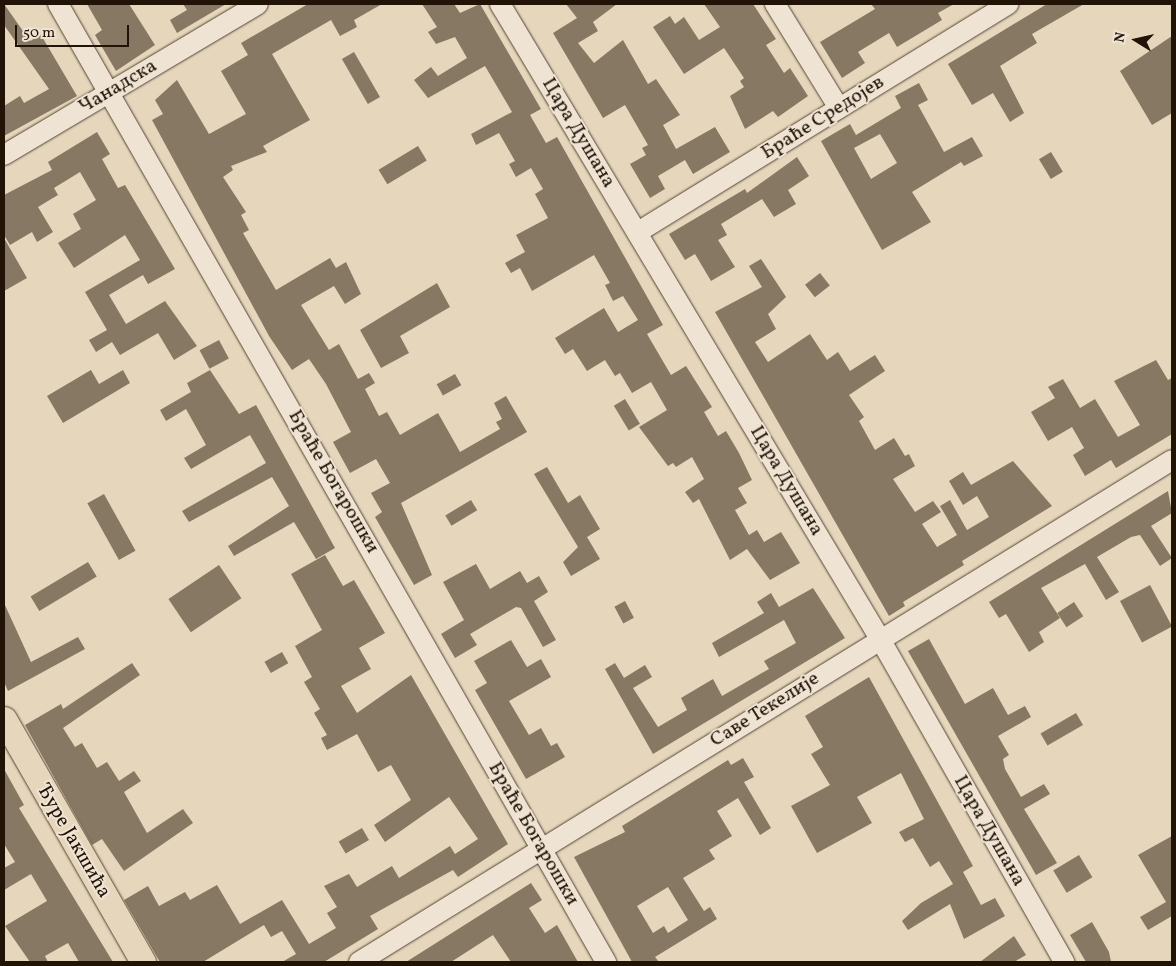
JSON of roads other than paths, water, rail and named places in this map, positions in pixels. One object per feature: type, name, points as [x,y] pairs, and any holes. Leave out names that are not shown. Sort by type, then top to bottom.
[{"type":"main road","name":"Ђуре Јакшића","points":[[4,719],[143,962]]},
{"type":"street","name":"Браће Богарошки","points":[[58,4],[110,91],[606,962]]},
{"type":"street","name":"Чанадска","points":[[4,155],[258,4]]},
{"type":"street","name":"Цара Душана","points":[[500,4],[880,639],[1064,962]]},
{"type":"street","points":[[774,4],[839,108]]},
{"type":"street","name":"Браће Средојев","points":[[638,232],[1009,4]]},
{"type":"street","name":"Саве Текелије","points":[[359,962],[1172,460]]}]
